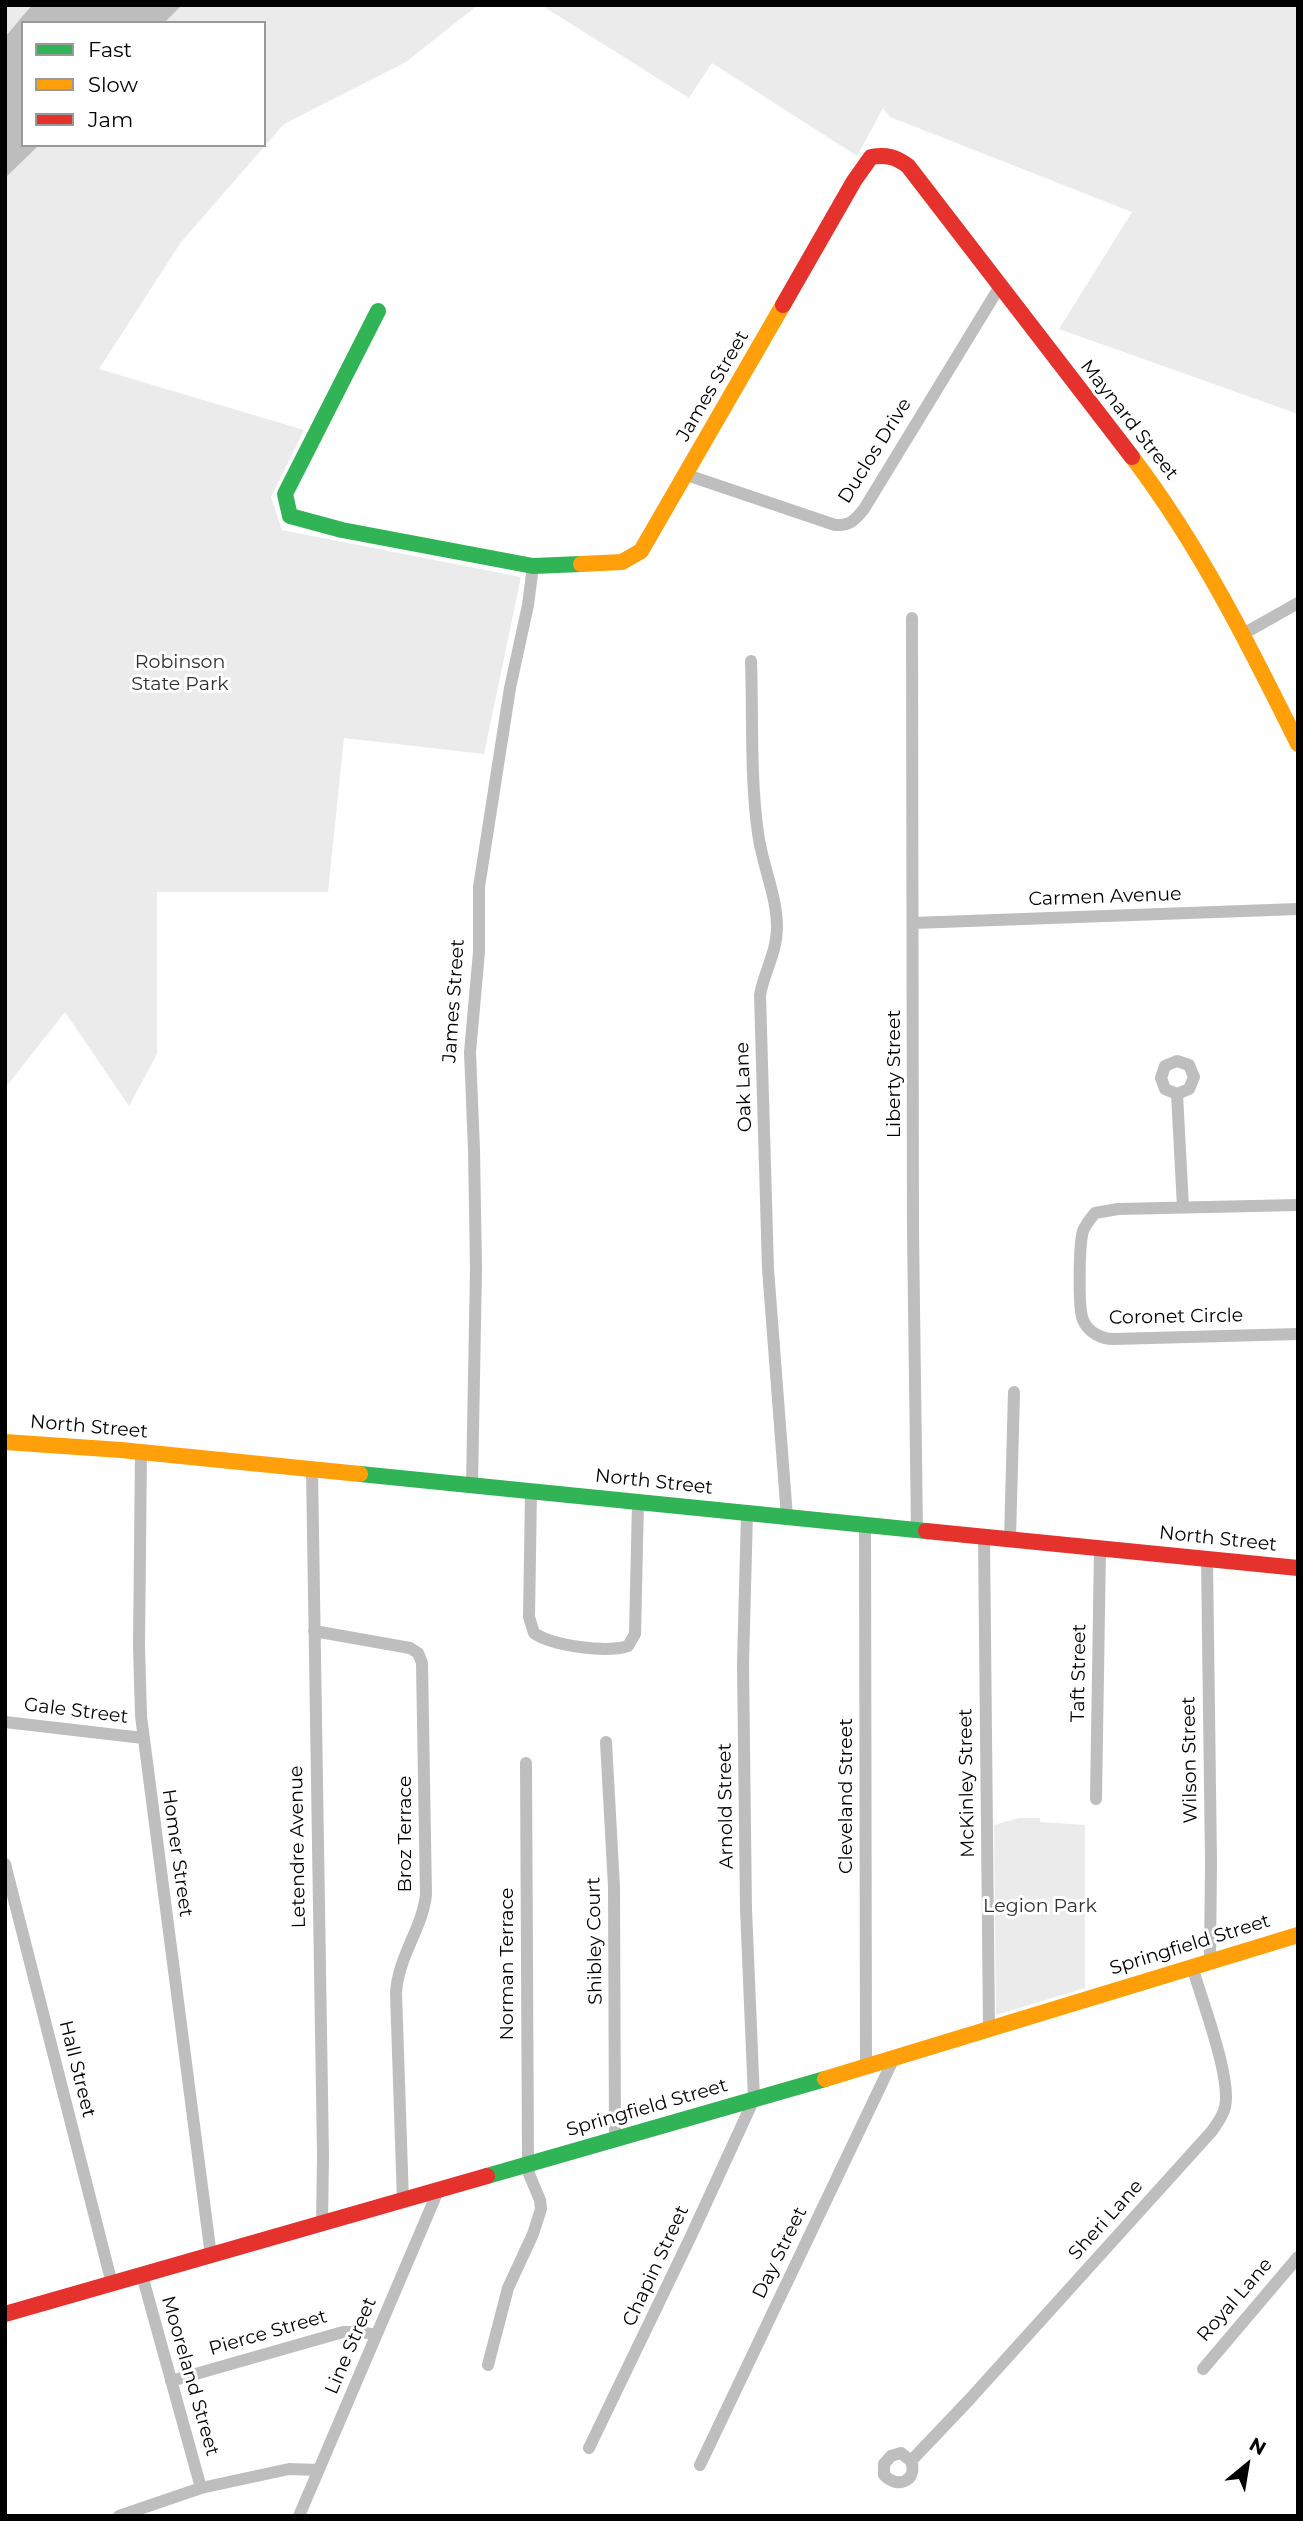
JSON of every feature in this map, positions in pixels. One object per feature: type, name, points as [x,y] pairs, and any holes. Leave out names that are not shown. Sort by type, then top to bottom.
[{"type":"main road","name":"Maynard Street","points":[[884,154],[893,156],[908,166],[1166,502],[1244,634],[1298,744]]},
{"type":"main road","name":"James Street","points":[[377,312],[285,494],[290,516],[342,530],[533,566],[622,562],[641,551],[854,181],[871,157],[884,154]]},
{"type":"main road","name":"North Street","points":[[5,1442],[141,1452],[1298,1568]]},
{"type":"main road","name":"Springfield Street","points":[[5,2314],[866,2067],[1192,1965],[1298,1935]]},
{"type":"street","name":"Duclos Drive","points":[[687,475],[835,525],[846,526],[853,522],[864,509],[1000,286]]},
{"type":"street","name":"James Street","points":[[472,1485],[476,1269],[470,1052],[479,952],[479,887],[510,688],[528,605],[533,566]]},
{"type":"street","points":[[1244,634],[1298,603]]},
{"type":"street","name":"Liberty Street","points":[[912,618],[917,1530]]},
{"type":"street","name":"Oak Lane","points":[[751,661],[755,812],[762,855],[774,897],[777,928],[774,955],[761,995],[768,1269],[787,1517]]},
{"type":"street","name":"Carmen Avenue","points":[[913,923],[1298,909]]},
{"type":"street","points":[[1177,1094],[1183,1207]]},
{"type":"street","name":"Coronet Circle","points":[[1298,1205],[1106,1210],[1096,1213],[1083,1231],[1080,1268],[1083,1321],[1090,1330],[1107,1339],[1298,1334]]},
{"type":"street","points":[[1010,1539],[1014,1392]]},
{"type":"street","name":"Homer Street","points":[[141,1452],[139,1678],[143,1738],[211,2256]]},
{"type":"street","name":"Letendre Avenue","points":[[312,1469],[322,2224]]},
{"type":"street","points":[[531,1491],[531,1625],[534,1633],[551,1642],[610,1649],[628,1646],[635,1634],[638,1502]]},
{"type":"street","name":"Arnold Street","points":[[747,1513],[743,1664],[746,1909],[754,2099]]},
{"type":"street","name":"Cleveland Street","points":[[865,1525],[866,2067]]},
{"type":"street","name":"McKinley Street","points":[[984,1537],[989,2029]]},
{"type":"street","name":"Taft Street","points":[[1096,1799],[1100,1548]]},
{"type":"street","name":"Wilson Street","points":[[1207,1559],[1210,1960]]},
{"type":"street","name":"Broz Terrace","points":[[314,1631],[410,1648],[418,1653],[422,1663],[426,1895],[420,1919],[402,1960],[396,1993],[403,2201]]},
{"type":"street","name":"Gale Street","points":[[5,1722],[143,1738]]},
{"type":"street","name":"Shibley Court","points":[[606,1742],[614,1887],[615,2139]]},
{"type":"street","name":"Norman Terrace","points":[[488,2365],[505,2295],[533,2234],[541,2209],[528,2164],[526,1763]]},
{"type":"street","name":"Hall Street","points":[[5,1864],[112,2284]]},
{"type":"street","name":"Sheri Lane","points":[[911,2461],[1203,2141],[1221,2115],[1226,2099],[1224,2078],[1192,1965]]},
{"type":"street","name":"Day Street","points":[[700,2465],[894,2058]]},
{"type":"street","name":"Chapin Street","points":[[589,2448],[754,2099]]},
{"type":"street","name":"Line Street","points":[[299,2516],[438,2191]]},
{"type":"street","name":"Royal Lane","points":[[1203,2369],[1298,2257]]},
{"type":"street","name":"Mooreland Street","points":[[142,2275],[201,2488]]},
{"type":"street","name":"Pierce Street","points":[[172,2381],[343,2332],[376,2335]]},
{"type":"street","points":[[118,2515],[201,2488],[289,2469],[318,2470]]},
{"type":"green space","points":[[5,5],[32,5],[5,37]]},
{"type":"green space","name":"Robinson State Park","points":[[101,5],[478,5],[406,62],[284,124],[266,145],[266,21],[88,21]]},
{"type":"green space","points":[[541,5],[1298,5],[1298,414],[1059,329],[1132,212],[890,117],[883,108],[857,156],[712,63],[689,98]]},
{"type":"green space","name":"Robinson State Park","points":[[5,112],[21,141],[21,147],[264,147],[181,242],[99,369],[304,430],[271,497],[282,530],[521,577],[484,754],[344,738],[328,892],[157,892],[157,1054],[129,1106],[65,1012],[5,1088]]},
{"type":"green space","name":"Legion Park","points":[[1019,1818],[1040,1818],[1040,1822],[1085,1825],[1085,1988],[996,2015],[994,1825]]},
{"type":"shaded area","points":[[32,5],[182,5],[166,21],[21,21],[21,147],[37,147],[5,178],[5,37]]},
{"type":"traffic: fast","points":[[378,311],[285,494],[290,516],[342,530],[533,566],[581,564]]},
{"type":"traffic: fast","points":[[360,1474],[926,1531]]},
{"type":"traffic: fast","points":[[487,2176],[825,2079]]},
{"type":"traffic: slow","points":[[581,564],[622,562],[641,551],[783,305]]},
{"type":"traffic: slow","points":[[1132,457],[1201,560],[1242,633],[1298,744]]},
{"type":"traffic: slow","points":[[5,1442],[121,1450],[360,1474]]},
{"type":"traffic: slow","points":[[825,2079],[1298,1935]]},
{"type":"traffic: jam","points":[[783,305],[854,181],[871,157],[895,158],[908,166],[1132,457]]},
{"type":"traffic: jam","points":[[926,1531],[1298,1568]]},
{"type":"traffic: jam","points":[[5,2314],[487,2176]]}]
